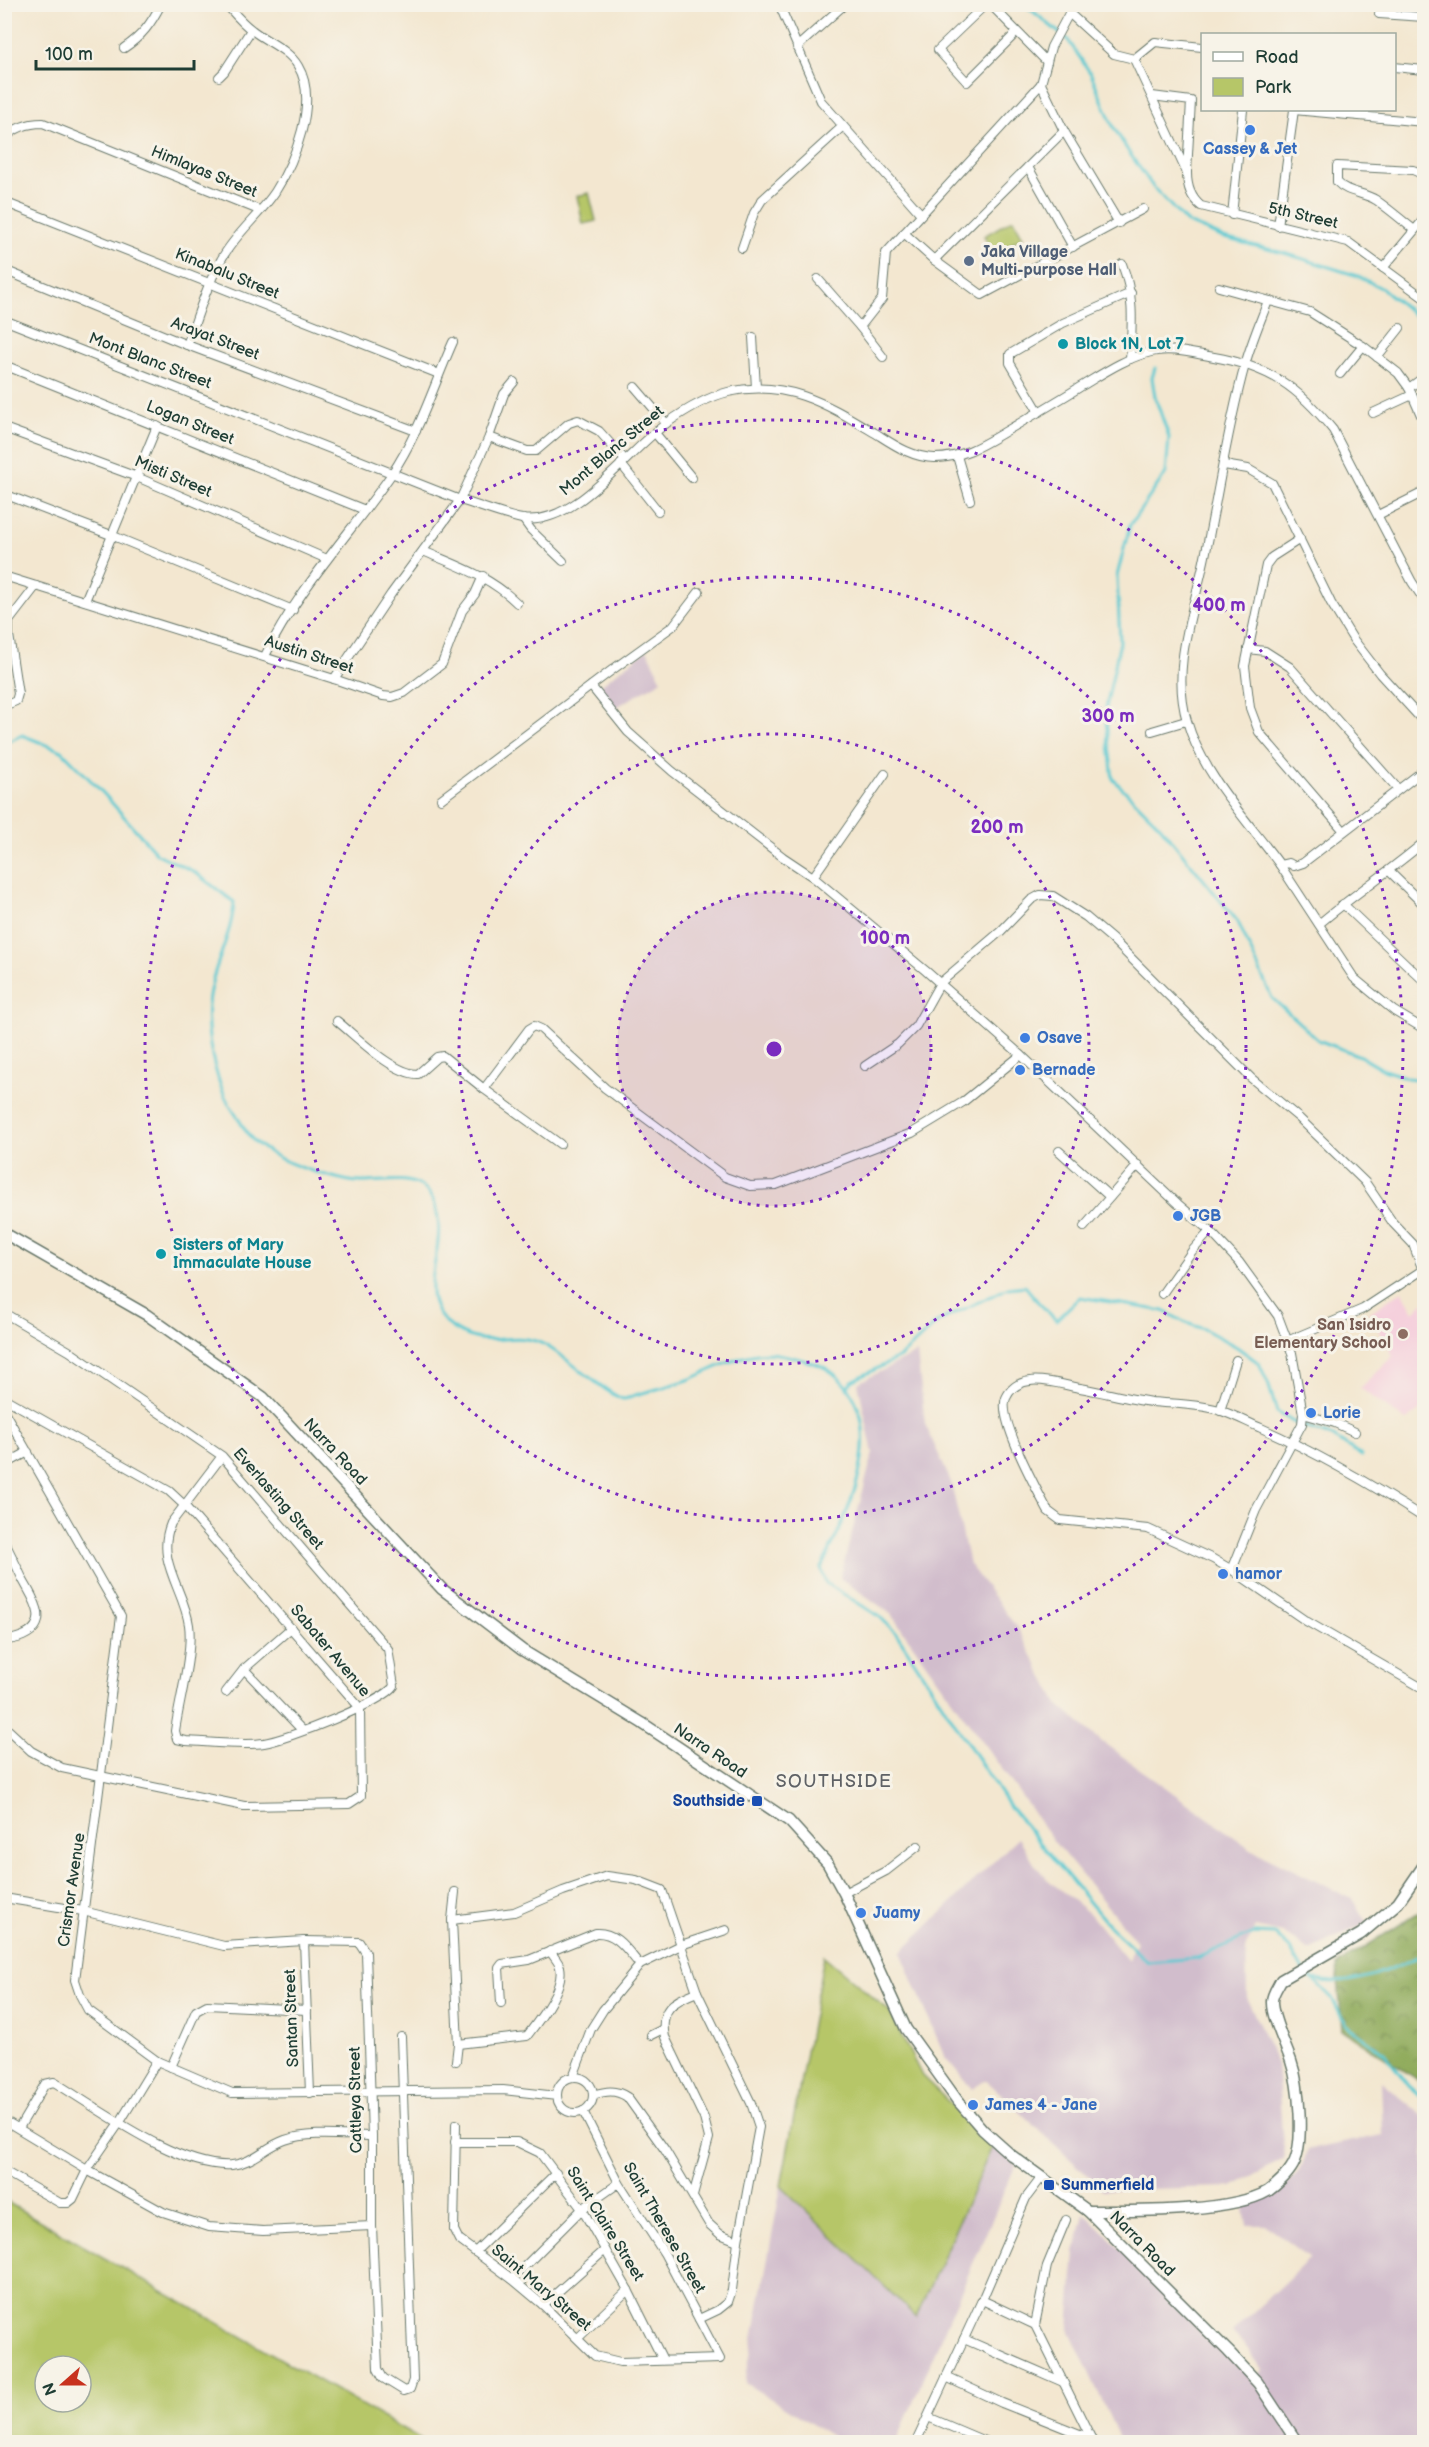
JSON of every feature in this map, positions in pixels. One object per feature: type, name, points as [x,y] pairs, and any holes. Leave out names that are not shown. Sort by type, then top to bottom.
[{"type":"street","points":[[124,48],[139,38],[151,25],[161,4]]},
{"type":"street","name":"Himlayas Street","points":[[4,139],[29,123],[44,123],[259,210],[274,193],[297,147],[306,103],[306,83],[291,56],[251,30],[226,4]]},
{"type":"street","points":[[779,4],[817,96],[921,214]]},
{"type":"street","points":[[797,47],[846,4]]},
{"type":"street","points":[[1016,33],[967,82],[938,50],[988,4],[1047,62]]},
{"type":"street","points":[[860,327],[882,299],[886,253],[1041,84],[1051,47],[1074,4]]},
{"type":"street","points":[[1382,4],[1379,14],[1425,17]]},
{"type":"street","points":[[1069,13],[1114,54],[1134,59]]},
{"type":"street","points":[[219,77],[251,30]]},
{"type":"street","points":[[1134,59],[1155,42],[1201,47]]},
{"type":"street","points":[[1134,59],[1187,173]]},
{"type":"street","points":[[1396,67],[1425,70]]},
{"type":"street","points":[[1041,84],[1064,131],[1119,223]]},
{"type":"street","points":[[1152,96],[1191,101],[1187,173]]},
{"type":"street","points":[[1232,215],[1243,111]]},
{"type":"street","points":[[1278,226],[1294,111]]},
{"type":"street","points":[[1304,111],[1425,123]]},
{"type":"street","points":[[742,248],[754,213],[762,200],[843,126]]},
{"type":"street","points":[[934,260],[1064,131]]},
{"type":"street","points":[[1414,230],[1377,200],[1342,189],[1337,182],[1337,166],[1413,171],[1425,175]]},
{"type":"street","points":[[1028,167],[1073,247]]},
{"type":"street","name":"5th Street","points":[[1187,173],[1187,184],[1195,202],[1201,207],[1348,242],[1425,298]]},
{"type":"street","name":"Kinabalu Street","points":[[4,202],[439,374]]},
{"type":"street","points":[[904,233],[934,260],[982,295],[1143,209]]},
{"type":"street","points":[[188,345],[209,282],[239,232],[259,210]]},
{"type":"street","points":[[1383,268],[1425,219]]},
{"type":"street","points":[[1122,264],[1131,293],[1130,359]]},
{"type":"street","name":"Arayat Street","points":[[4,270],[188,345],[416,431]]},
{"type":"street","points":[[818,279],[883,357]]},
{"type":"street","points":[[1219,287],[1310,312],[1363,346],[1398,374],[1411,392],[1425,422]]},
{"type":"street","points":[[1039,412],[1010,363],[1010,354],[1072,318],[1131,293]]},
{"type":"street","points":[[1268,301],[1245,363],[1183,653],[1181,674],[1186,721],[1198,751],[1215,781],[1280,865],[1354,978],[1394,1011],[1425,1029]]},
{"type":"street","name":"Mont Blanc Street","points":[[4,320],[460,500],[523,519],[549,515],[572,506],[666,423],[691,408],[727,392],[756,388],[791,391],[826,404],[899,448],[932,458],[957,456],[980,446],[1130,359],[1152,352],[1174,350],[1245,363],[1277,377],[1318,412],[1343,448],[1412,582],[1425,600]]},
{"type":"street","points":[[1377,357],[1400,328]]},
{"type":"street","points":[[753,337],[756,388]]},
{"type":"street","points":[[265,657],[327,559],[392,473],[424,417],[453,342]]},
{"type":"street","points":[[1340,374],[1363,346]]},
{"type":"street","name":"Logan Street","points":[[4,365],[365,510]]},
{"type":"street","points":[[1373,413],[1411,392],[1425,377]]},
{"type":"street","points":[[334,679],[391,594],[460,500],[489,437],[504,393],[514,382]]},
{"type":"street","points":[[635,387],[666,423]]},
{"type":"street","points":[[489,437],[526,450],[536,451],[569,423],[578,420],[599,431],[658,511]]},
{"type":"street","points":[[85,602],[157,426]]},
{"type":"street","name":"Misti Street","points":[[4,428],[137,477],[327,559]]},
{"type":"street","points":[[655,433],[692,478]]},
{"type":"street","points":[[957,456],[970,500]]},
{"type":"street","points":[[1224,465],[1248,469],[1272,483],[1332,603],[1353,639],[1380,674],[1425,722]]},
{"type":"street","points":[[1378,515],[1425,492]]},
{"type":"street","points":[[4,494],[111,535],[293,610]]},
{"type":"street","points":[[523,519],[563,561]]},
{"type":"street","points":[[1300,539],[1272,556],[1266,566],[1245,666],[1246,689],[1259,732],[1344,831]]},
{"type":"street","points":[[423,551],[483,576],[500,587],[517,603]]},
{"type":"street","name":"Austin Street","points":[[4,576],[383,696],[393,697],[404,693],[442,664],[462,611],[475,594],[483,576]]},
{"type":"street","points":[[4,706],[15,701],[18,694],[7,636],[9,621],[36,586]]},
{"type":"street","points":[[441,799],[673,626],[699,592]]},
{"type":"street","points":[[1248,649],[1265,651],[1290,668],[1398,789]]},
{"type":"street","points":[[591,686],[628,732],[672,771],[783,857],[813,877],[940,983],[1210,1231],[1239,1262],[1258,1287],[1278,1316],[1292,1353],[1303,1414],[1301,1426],[1256,1510],[1232,1570]]},
{"type":"street","points":[[1152,730],[1186,721]]},
{"type":"street","points":[[1280,865],[1289,862],[1294,866],[1303,863],[1425,770]]},
{"type":"street","points":[[813,877],[885,774]]},
{"type":"street","points":[[1318,924],[1343,903],[1390,872],[1425,842]]},
{"type":"street","points":[[1390,872],[1425,905]]},
{"type":"street","points":[[865,1066],[898,1044],[916,1026],[940,983],[1001,931],[1031,900],[1040,895],[1053,896],[1070,905],[1112,939],[1251,1078],[1299,1118],[1365,1182],[1394,1223],[1413,1244],[1424,1271],[1363,1309],[1287,1341]]},
{"type":"street","points":[[1343,903],[1425,981]]},
{"type":"street","points":[[337,1021],[393,1066],[408,1074],[418,1074],[437,1057],[442,1056],[560,1143]]},
{"type":"street","points":[[484,1089],[528,1029],[534,1026],[541,1029],[605,1088],[725,1178],[750,1186],[776,1185],[912,1133],[963,1102],[1021,1056]]},
{"type":"street","points":[[1059,1151],[1110,1197]]},
{"type":"street","points":[[1084,1227],[1138,1165]]},
{"type":"street","points":[[1162,1294],[1192,1251],[1210,1231]]},
{"type":"street","name":"Narra Road","points":[[4,1233],[147,1315],[263,1397],[442,1589],[522,1650],[642,1723],[789,1821],[828,1864],[844,1893],[906,2029],[935,2072],[983,2130],[1011,2155],[1088,2211],[1258,2383],[1297,2442]]},
{"type":"street","name":"Everlasting Street","points":[[4,1313],[69,1351],[222,1456],[388,1649],[394,1686],[390,1691],[360,1708]]},
{"type":"street","points":[[1220,1410],[1236,1360]]},
{"type":"street","points":[[1425,1518],[1291,1442],[1220,1410],[1196,1405],[1151,1402],[1109,1392],[1029,1380],[1013,1388],[1005,1401],[1006,1417],[1013,1439],[1052,1516],[1060,1520],[1148,1528],[1232,1570],[1306,1621],[1425,1689]]},
{"type":"street","name":"Sabater Avenue","points":[[4,1398],[169,1491],[184,1504],[360,1708],[361,1796],[348,1804],[244,1806],[102,1777]]},
{"type":"street","name":"Crismor Avenue","points":[[4,1411],[121,1616],[75,1980],[88,2010],[157,2061],[232,2093],[502,2090],[557,2096]]},
{"type":"street","points":[[1303,1414],[1335,1423],[1355,1432]]},
{"type":"street","points":[[4,1464],[28,1452]]},
{"type":"street","points":[[222,1456],[184,1504],[171,1523],[166,1536],[165,1550],[189,1625],[187,1665],[174,1731],[177,1739],[264,1743],[360,1708]]},
{"type":"street","points":[[4,1541],[35,1602],[38,1613],[37,1625],[31,1632],[13,1640],[4,1640]]},
{"type":"street","points":[[226,1692],[244,1669],[291,1628]]},
{"type":"street","points":[[244,1669],[302,1730]]},
{"type":"street","points":[[4,1726],[31,1751],[62,1768],[102,1777]]},
{"type":"street","points":[[844,1893],[886,1871],[918,1846]]},
{"type":"street","points":[[1088,2211],[1184,2208],[1230,2203],[1269,2190],[1284,2176],[1294,2164],[1300,2122],[1292,2064],[1272,2000],[1281,1980],[1361,1934],[1398,1903],[1425,1865]]},
{"type":"street","points":[[452,1920],[514,1912],[563,1891],[607,1876],[636,1880],[662,1890],[697,1992],[751,2103],[759,2127],[738,2241],[732,2290],[728,2302],[718,2310],[699,2319]]},
{"type":"street","points":[[455,1892],[452,1920],[458,2044],[456,2061]]},
{"type":"street","name":"Cattleya Street","points":[[4,1898],[84,1911],[224,1946],[304,1941],[359,1942],[364,1947],[371,2091],[372,2226],[378,2369],[383,2378],[404,2391],[410,2389],[413,2380],[403,2091]]},
{"type":"street","points":[[573,2077],[591,2029],[639,1965],[681,1945],[726,1930]]},
{"type":"street","points":[[501,2003],[498,1968],[502,1964],[529,1960],[596,1933],[606,1932],[614,1936],[639,1965]]},
{"type":"street","name":"Santan Street","points":[[304,1941],[310,2093]]},
{"type":"street","points":[[458,2044],[527,2036],[548,2006],[560,1981],[560,1967],[550,1951]]},
{"type":"street","points":[[693,2196],[709,2138],[704,2118],[663,2030],[662,2023],[666,2010],[680,1998],[697,1992]]},
{"type":"street","points":[[171,2067],[196,2011],[201,2007],[207,2005],[307,2010]]},
{"type":"street","points":[[651,2035],[663,2030]]},
{"type":"street","points":[[401,2037],[403,2091]]},
{"type":"street","points":[[4,2171],[60,2203],[68,2203],[73,2199],[87,2170],[120,2122],[157,2061]]},
{"type":"street","points":[[573,2077],[589,2084],[592,2095],[590,2104],[583,2111],[574,2113],[566,2110],[560,2104],[557,2091],[563,2081],[573,2077]]},
{"type":"street","points":[[19,2128],[49,2081],[173,2152],[210,2164],[231,2165],[251,2161],[273,2145],[301,2135],[372,2136]]},
{"type":"street","points":[[592,2095],[608,2091],[619,2092],[627,2097],[665,2150],[709,2224],[720,2234],[738,2241]]},
{"type":"street","name":"Saint Therese Street","points":[[583,2111],[620,2183],[664,2253],[720,2359]]},
{"type":"street","points":[[4,2120],[163,2212],[209,2227],[263,2231],[372,2226]]},
{"type":"street","name":"Saint Mary Street","points":[[456,2124],[454,2230],[459,2240],[543,2305],[595,2356],[620,2362],[720,2359]]},
{"type":"street","name":"Saint Claire Street","points":[[455,2142],[517,2142],[540,2152],[582,2209],[628,2290],[663,2360]]},
{"type":"street","points":[[475,2252],[556,2172]]},
{"type":"street","points":[[916,2442],[982,2300],[1026,2198],[1042,2177]]},
{"type":"street","points":[[512,2279],[582,2209],[620,2183]]},
{"type":"street","points":[[1066,2220],[1047,2266],[1035,2325],[1092,2441]]},
{"type":"street","points":[[543,2305],[605,2250]]},
{"type":"street","points":[[578,2338],[628,2290]]},
{"type":"street","points":[[982,2300],[1035,2325]]},
{"type":"street","points":[[964,2338],[1063,2382]]},
{"type":"street","points":[[946,2377],[1092,2441]]},
{"type":"street","points":[[928,2417],[987,2442]]},
{"type":"shaded area","points":[[647,650],[662,680],[615,708],[599,686]]},
{"type":"shaded area","name":"San Isidro Elementary School","points":[[1402,1291],[1414,1312],[1424,1302],[1424,1407],[1406,1421],[1360,1388],[1393,1356],[1369,1313]]},
{"type":"shaded area","points":[[917,1353],[925,1424],[951,1482],[969,1564],[1018,1629],[1058,1704],[1101,1741],[1251,1849],[1352,1899],[1367,1923],[1309,1950],[1283,1933],[1256,1927],[1246,1946],[1247,1998],[1277,2064],[1284,2159],[1232,2187],[1103,2190],[986,2080],[972,2089],[945,2057],[901,1952],[1018,1838],[1047,1879],[1090,1914],[1128,1961],[1137,1942],[1055,1843],[890,1613],[840,1578],[873,1453],[858,1383]]},
{"type":"shaded area","points":[[1381,2081],[1424,2117],[1424,2442],[1121,2442],[1069,2329],[1075,2252],[1084,2213],[1254,2378],[1263,2370],[1232,2332],[1310,2258],[1266,2225],[1247,2225],[1243,2204],[1276,2195],[1300,2170],[1308,2150],[1383,2135]]},
{"type":"shaded area","points":[[993,2145],[1016,2164],[896,2442],[841,2442],[745,2383],[781,2186],[916,2316]]},
{"type":"green space","points":[[589,193],[596,221],[583,224],[577,196]]},
{"type":"green space","points":[[1013,219],[1023,237],[994,254],[984,236]]},
{"type":"green space","points":[[1424,1909],[1424,2067],[1418,2080],[1342,2029],[1337,1965]]},
{"type":"green space","points":[[824,1956],[889,2011],[922,2076],[993,2145],[916,2317],[781,2186]]},
{"type":"green space","points":[[5,2201],[426,2442],[5,2442]]},
{"type":"waterway","points":[[1024,4],[1068,40],[1091,74],[1113,126],[1128,151],[1153,187],[1186,222],[1224,238],[1284,253],[1358,276],[1383,289],[1424,323]]},
{"type":"waterway","points":[[1155,368],[1152,378],[1155,397],[1169,437],[1166,473],[1130,525],[1117,576],[1120,642],[1105,712],[1113,779],[1160,826],[1238,922],[1272,998],[1318,1040],[1360,1056],[1384,1070],[1408,1078],[1424,1080]]},
{"type":"waterway","points":[[4,744],[22,735],[62,751],[157,854],[193,871],[234,902],[230,926],[211,984],[208,1008],[208,1032],[212,1057],[226,1099],[252,1139],[284,1161],[347,1181],[394,1180],[409,1182],[426,1189],[435,1206],[439,1229],[432,1292],[435,1306],[442,1318],[456,1330],[479,1339],[521,1338],[543,1344],[609,1392],[624,1399],[688,1380],[748,1356],[764,1353],[797,1358],[822,1366],[837,1376],[849,1390],[859,1410],[863,1432],[862,1456],[858,1480],[850,1504],[821,1568],[826,1583],[880,1617],[896,1633],[1006,1802],[1111,1928],[1148,1962],[1197,1958],[1254,1933],[1275,1934],[1292,1951],[1304,1973],[1332,1998],[1345,2024],[1384,2053],[1409,2086],[1424,2099]]},
{"type":"waterway","points":[[847,1388],[852,1381],[900,1357],[939,1321],[1008,1288],[1025,1286],[1056,1320],[1080,1297],[1164,1311],[1206,1330],[1237,1347],[1259,1363],[1277,1412],[1293,1422],[1335,1438],[1362,1456]]},
{"type":"waterway","points":[[1316,1980],[1330,1982],[1372,1976],[1424,1954]]},
{"type":"place","name":"Cassey & Jet","points":[[1250,130]]},
{"type":"place","name":"Jaka Village Multi-purpose Hall","points":[[969,261]]},
{"type":"place","name":"Block 1N, Lot 7","points":[[1063,344]]},
{"type":"place","name":"Osave","points":[[1025,1038]]},
{"type":"place","name":"Bernade","points":[[1020,1070]]},
{"type":"place","name":"JGB","points":[[1178,1216]]},
{"type":"place","name":"Sisters of Mary Immaculate House","points":[[161,1254]]},
{"type":"place","name":"San Isidro Elementary School","points":[[1403,1334]]},
{"type":"place","name":"Lorie","points":[[1311,1413]]},
{"type":"place","name":"hamor","points":[[1223,1574]]},
{"type":"place","name":"Southside","points":[[757,1801]]},
{"type":"place","name":"Juamy","points":[[861,1913]]},
{"type":"place","name":"James 4 - Jane","points":[[973,2105]]},
{"type":"place","name":"Summerfield","points":[[1049,2185]]},
{"type":"district","name":"SOUTHSIDE","points":[[834,1781]]}]
